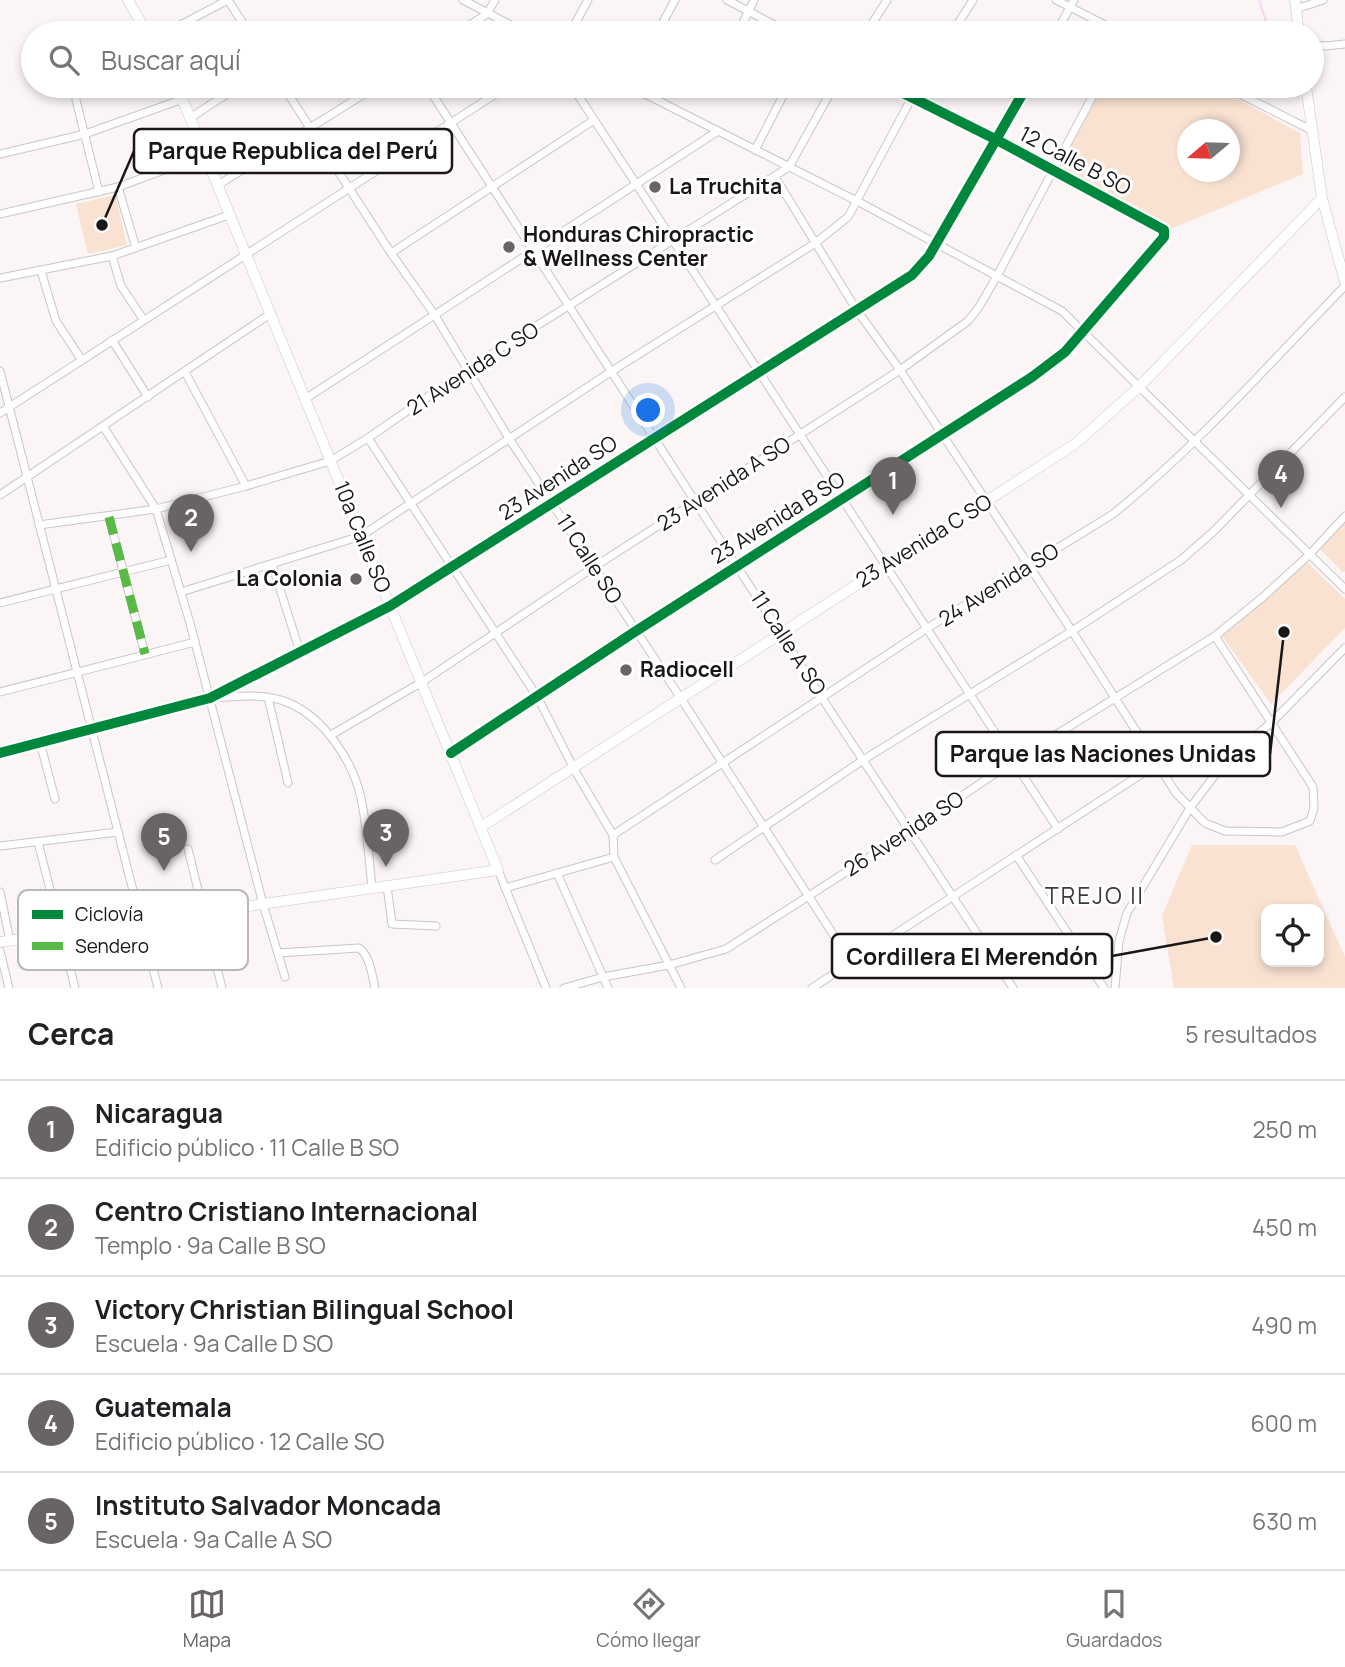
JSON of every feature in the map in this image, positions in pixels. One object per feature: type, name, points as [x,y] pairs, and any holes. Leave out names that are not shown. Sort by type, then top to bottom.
[{"type":"street","points":[[128,0],[141,21]]},
{"type":"street","points":[[188,21],[228,0],[241,21]]},
{"type":"street","points":[[463,0],[503,21]]},
{"type":"street","points":[[475,21],[487,13],[495,0]]},
{"type":"street","points":[[577,21],[588,0]]},
{"type":"street","points":[[664,21],[675,0]]},
{"type":"street","points":[[727,0],[768,21]]},
{"type":"street","points":[[744,21],[754,0]]},
{"type":"street","points":[[873,21],[886,0]]},
{"type":"street","points":[[959,21],[973,0]]},
{"type":"street","points":[[1056,0],[1072,4],[1101,21]]},
{"type":"street","points":[[1295,4],[1323,0]]},
{"type":"street","points":[[1063,21],[1072,4]]},
{"type":"street","points":[[1324,46],[1345,44]]},
{"type":"street","points":[[76,98],[99,192]]},
{"type":"street","points":[[190,118],[221,98]]},
{"type":"street","name":"11 Calle SO","points":[[291,98],[391,253],[434,314],[510,440],[851,962]]},
{"type":"street","points":[[218,186],[359,98]]},
{"type":"street","name":"11 Calle A SO","points":[[435,98],[822,698],[1013,988]]},
{"type":"street","points":[[0,413],[490,98]]},
{"type":"street","points":[[580,98],[1058,829]]},
{"type":"street","points":[[653,98],[857,201],[1062,311],[1345,589]]},
{"type":"street","points":[[755,150],[782,98]]},
{"type":"street","name":"21 Avenida C SO","points":[[40,525],[156,509],[331,461],[368,439],[468,369],[789,167],[827,98]]},
{"type":"street","points":[[181,592],[361,536],[612,371],[814,244],[848,218],[910,98]]},
{"type":"street","name":"12 Calle B SO","points":[[913,98],[1164,230],[1165,234]]},
{"type":"street","name":"23 Avenida SO","points":[[0,753],[210,698],[390,606],[912,275],[921,267],[1020,98]]},
{"type":"street","points":[[1052,170],[1091,98]]},
{"type":"street","points":[[1248,98],[1311,130]]},
{"type":"street","points":[[1307,98],[1322,198],[1345,284]]},
{"type":"street","points":[[0,154],[85,134],[183,99]]},
{"type":"street","name":"10a Calle SO","points":[[183,99],[546,988]]},
{"type":"street","points":[[391,253],[594,120]]},
{"type":"street","points":[[305,399],[718,131]]},
{"type":"street","points":[[0,214],[118,187],[205,155]]},
{"type":"street","name":"23 Avenida A SO","points":[[331,735],[422,682],[594,567],[900,370],[968,321],[997,276],[1052,170]]},
{"type":"street","points":[[775,177],[856,309],[943,435],[1176,793],[1205,823],[1225,831],[1282,832],[1310,821],[1314,808],[1313,787],[1214,636]]},
{"type":"street","points":[[118,187],[136,248]]},
{"type":"street","name":"23 Avenida C SO","points":[[481,828],[1075,444],[1139,387],[1322,198]]},
{"type":"street","points":[[0,278],[112,256],[229,215]]},
{"type":"street","name":"23 Avenida B SO","points":[[451,753],[1032,377],[1065,352],[1165,234]]},
{"type":"street","points":[[112,256],[121,286],[143,319]]},
{"type":"street","points":[[41,271],[56,321],[81,359]]},
{"type":"street","name":"24 Avenida SO","points":[[613,835],[926,629],[1113,514],[1194,440],[1345,284]]},
{"type":"street","points":[[0,495],[270,314]]},
{"type":"street","points":[[112,340],[148,397]]},
{"type":"street","points":[[0,371],[133,890]]},
{"type":"street","points":[[185,372],[246,486]]},
{"type":"street","points":[[715,860],[863,760],[1181,560],[1213,532],[1345,397]]},
{"type":"street","points":[[103,426],[156,509],[241,806],[263,904],[285,977]]},
{"type":"street","points":[[368,439],[538,698],[574,769],[613,835],[614,857],[681,988]]},
{"type":"street","name":"26 Avenida SO","points":[[564,988],[603,977],[669,965],[726,949],[1012,762],[1214,636],[1310,554],[1345,516]]},
{"type":"street","points":[[109,517],[145,654]]},
{"type":"street","points":[[0,603],[171,559]]},
{"type":"street","points":[[272,564],[300,652]]},
{"type":"street","points":[[0,692],[195,642]]},
{"type":"street","points":[[1115,988],[1119,941],[1127,914],[1190,808],[1224,763],[1272,722],[1345,648]]},
{"type":"street","points":[[210,698],[268,698],[287,702],[299,708],[331,735],[343,753],[361,795],[372,888]]},
{"type":"street","points":[[268,698],[288,783]]},
{"type":"street","points":[[40,742],[55,799]]},
{"type":"street","points":[[812,988],[1157,764]]},
{"type":"street","points":[[0,846],[118,832]]},
{"type":"street","points":[[38,842],[50,890]]},
{"type":"street","points":[[188,849],[198,890]]},
{"type":"street","points":[[1016,855],[1104,988]]},
{"type":"street","points":[[505,888],[614,857]]},
{"type":"street","points":[[248,906],[498,870]]},
{"type":"street","points":[[557,873],[608,988]]},
{"type":"street","points":[[387,886],[392,924],[436,926]]},
{"type":"street","points":[[0,892],[5,942]]},
{"type":"street","points":[[278,953],[359,948],[366,958],[375,988]]},
{"type":"street","points":[[0,951],[9,988]]},
{"type":"street","points":[[70,970],[75,988]]},
{"type":"street","points":[[153,970],[158,988]]},
{"type":"street","points":[[217,970],[222,988]]},
{"type":"shaded area","points":[[1094,98],[1235,98],[1300,133],[1303,174],[1168,230],[1056,169]]},
{"type":"shaded area","points":[[115,195],[127,245],[88,254],[76,204]]},
{"type":"shaded area","points":[[1345,521],[1345,571],[1343,573],[1318,547]]},
{"type":"shaded area","points":[[1306,561],[1345,599],[1345,628],[1271,704],[1222,636]]},
{"type":"shaded area","points":[[1192,845],[1295,845],[1321,904],[1261,904],[1261,967],[1324,967],[1324,910],[1345,957],[1345,988],[1174,988],[1162,916]]},
{"type":"waterway","points":[[1259,0],[1266,21]]},
{"type":"marked path","points":[[109,517],[145,654]]},
{"type":"cycle path","points":[[451,753],[1032,377],[1065,352],[1164,237],[1164,230],[913,98]]},
{"type":"cycle path","points":[[0,753],[210,698],[390,606],[912,275],[929,256],[1020,98]]},
{"type":"place","name":"La Truchita","points":[[655,187]]},
{"type":"place","name":"Parque Republica del Perú","points":[[102,225]]},
{"type":"place","name":"Honduras Chiropractic & Wellness Center","points":[[509,247]]},
{"type":"place","name":"Guatemala","points":[[1281,508]]},
{"type":"place","name":"Nicaragua","points":[[893,515]]},
{"type":"place","name":"Centro Cristiano Internacional","points":[[191,552]]},
{"type":"place","name":"La Colonia","points":[[356,579]]},
{"type":"place","name":"Parque las Naciones Unidas","points":[[1284,632]]},
{"type":"place","name":"Radiocell","points":[[626,670]]},
{"type":"place","name":"Victory Christian Bilingual School","points":[[386,867]]},
{"type":"place","name":"Instituto Salvador Moncada","points":[[164,871]]},
{"type":"place","name":"Cordillera El Merendón","points":[[1216,937]]},
{"type":"district","name":"TREJO II","points":[[1095,896]]}]
